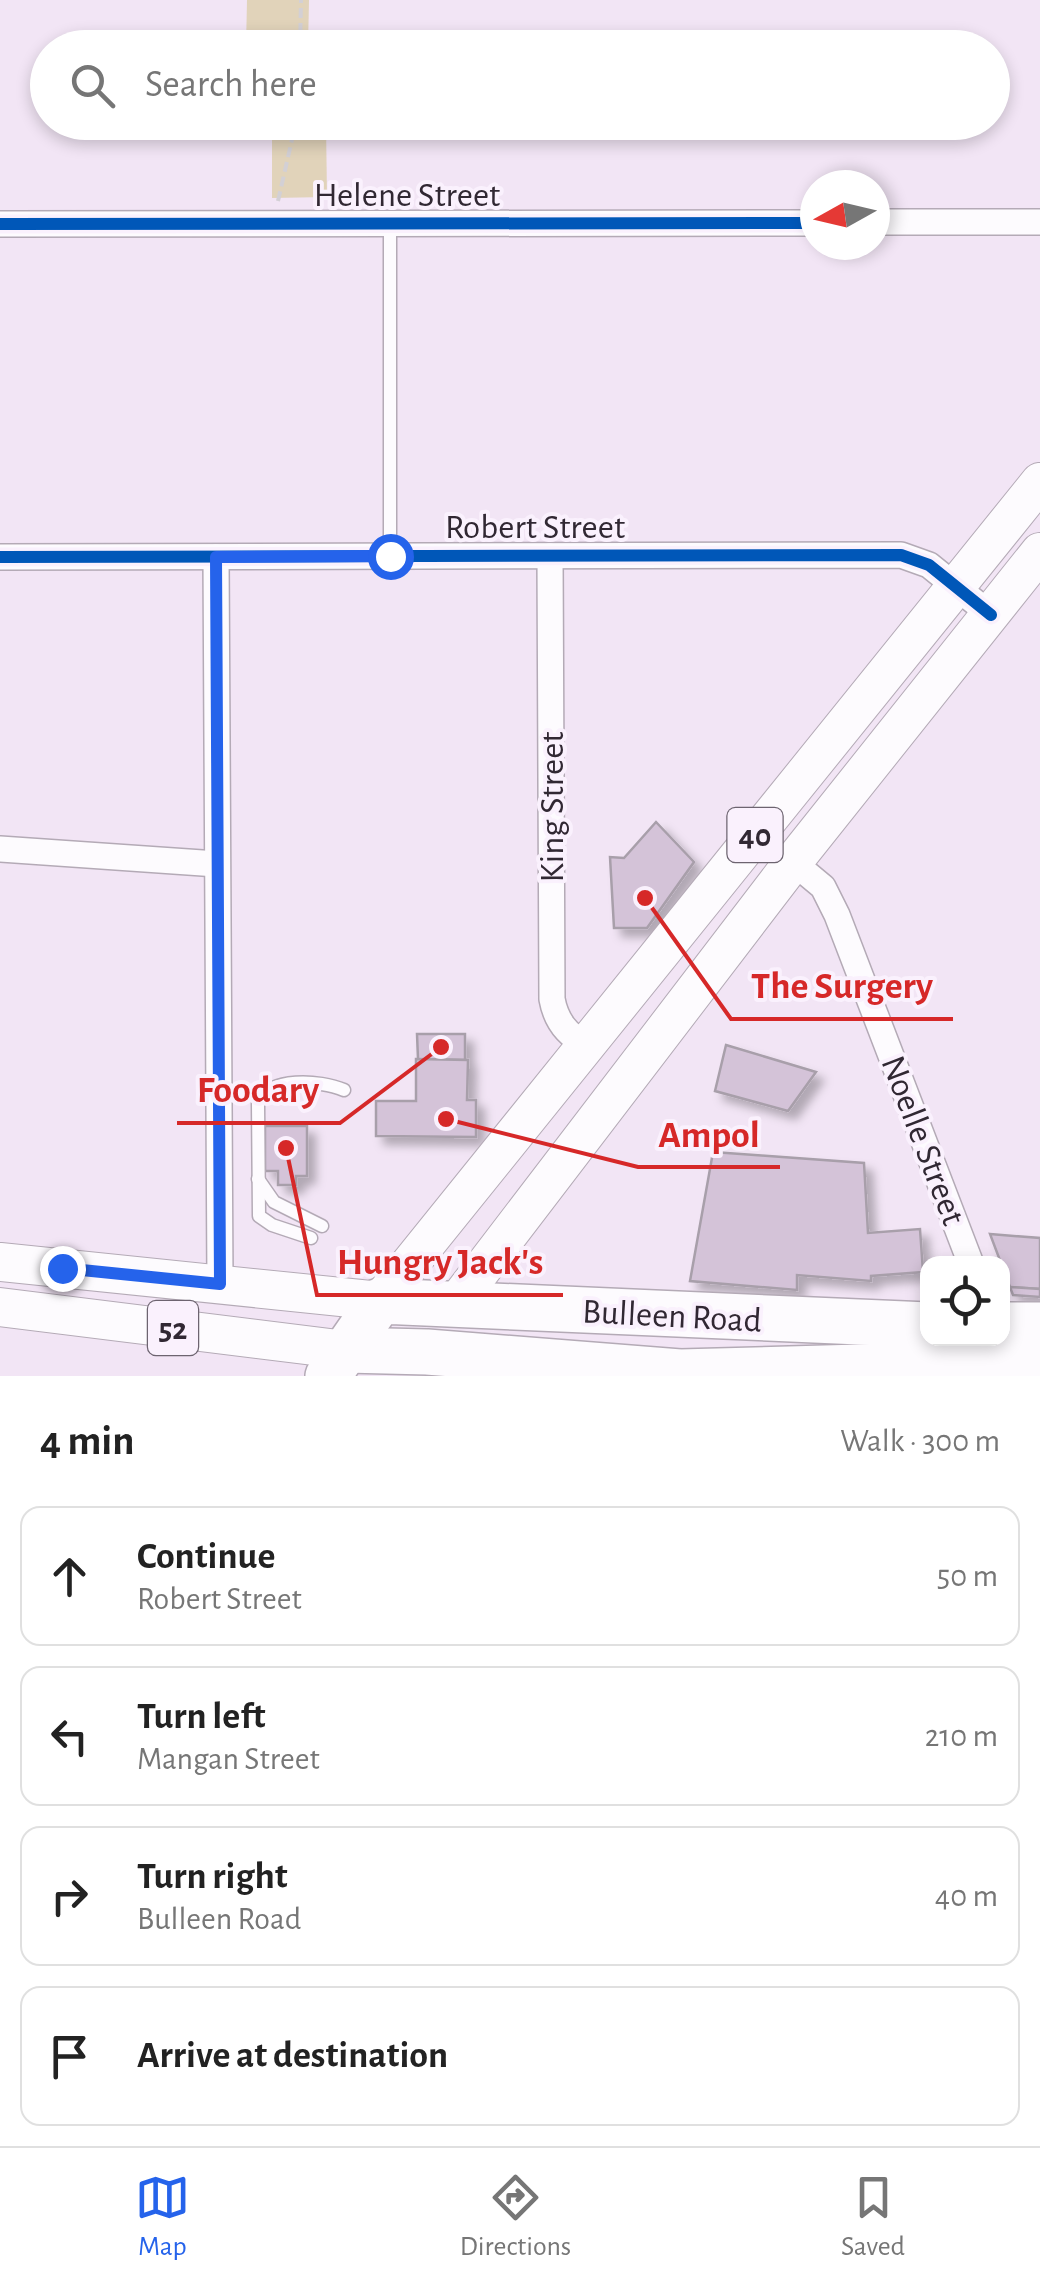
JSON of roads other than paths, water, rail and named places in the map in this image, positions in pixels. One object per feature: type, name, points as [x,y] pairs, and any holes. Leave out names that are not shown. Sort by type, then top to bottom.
[{"type":"highway","name":"Bulleen Road","points":[[380,1301],[920,1325]]},
{"type":"highway","name":"40","points":[[337,1363],[380,1301]]},
{"type":"highway","name":"40","points":[[417,1364],[454,1306]]},
{"type":"highway","name":"Bulleen Road","points":[[1010,1336],[1040,1325]]},
{"type":"highway","name":"Bulleen Road","points":[[337,1363],[671,1374],[953,1346]]},
{"type":"highway","name":"Bulleen Road","points":[[1002,1346],[1040,1362]]},
{"type":"main road","name":"40","points":[[380,1301],[1040,482]]},
{"type":"main road","name":"40","points":[[454,1306],[792,862],[1040,552]]},
{"type":"main road","name":"Bulleen Road","points":[[0,1262],[380,1301]]},
{"type":"main road","name":"Bulleen Road","points":[[0,1306],[337,1363]]},
{"type":"street","name":"Helene Street","points":[[0,224],[800,222]]},
{"type":"street","points":[[890,222],[1040,222]]},
{"type":"street","name":"Robert Street","points":[[0,557],[900,555],[929,565],[990,615]]},
{"type":"street","name":"King Street","points":[[550,556],[552,999],[560,1022],[572,1037],[586,1044]]},
{"type":"street","points":[[216,557],[220,1284]]},
{"type":"street","points":[[0,849],[217,864]]},
{"type":"street","name":"Noelle Street","points":[[792,862],[823,887],[837,915],[968,1256]]},
{"type":"lane","points":[[390,224],[390,556]]},
{"type":"lane","points":[[311,1238],[272,1225],[259,1216],[258,1104],[264,1092],[275,1086],[331,1084],[344,1090]]},
{"type":"lane","points":[[256,1174],[274,1202],[322,1226]]},
{"type":"place","name":"The Surgery","points":[[645,898]]},
{"type":"place","name":"Foodary","points":[[441,1047]]},
{"type":"place","name":"Ampol","points":[[446,1119]]},
{"type":"place","name":"Hungry Jack's","points":[[286,1148]]}]
